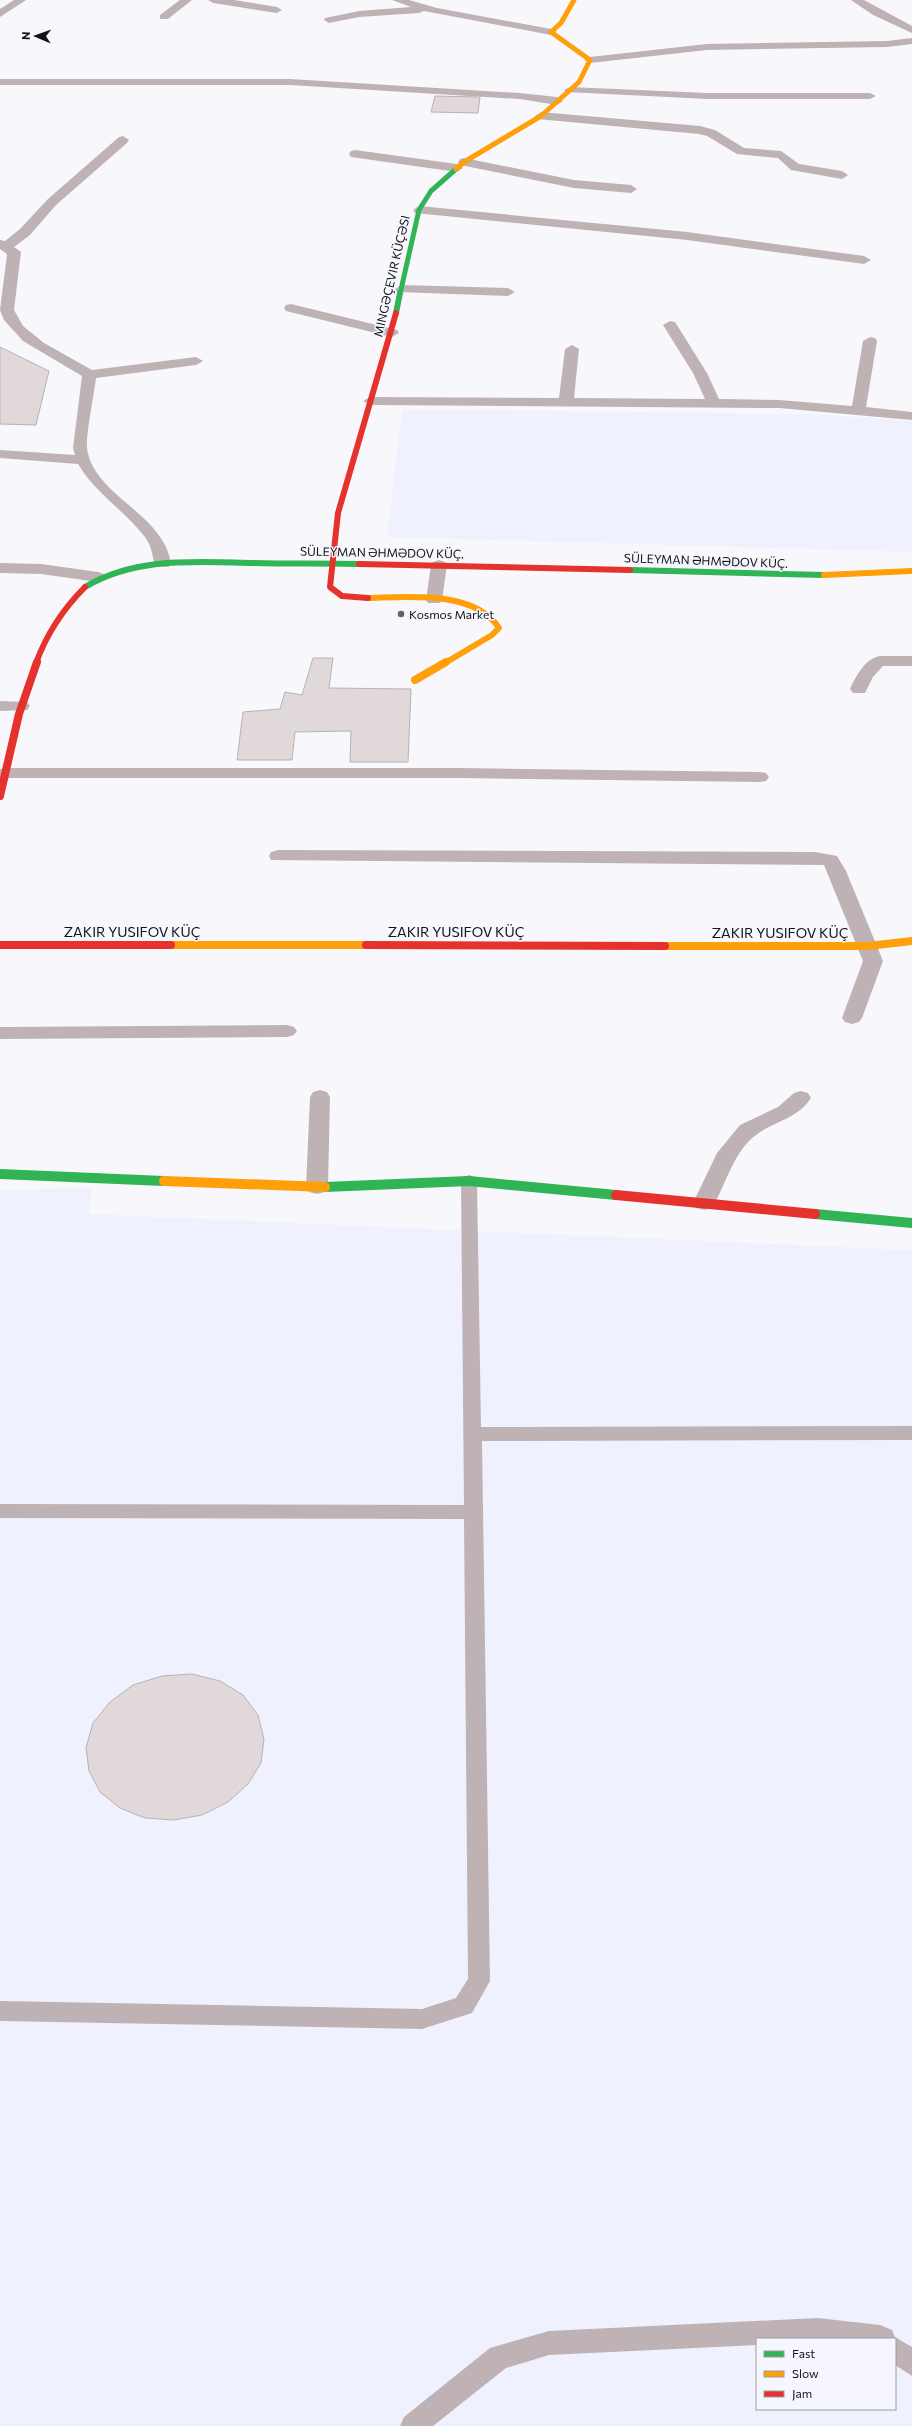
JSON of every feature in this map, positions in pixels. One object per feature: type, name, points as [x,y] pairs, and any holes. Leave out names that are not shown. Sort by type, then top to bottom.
[{"type":"street","points":[[0,14],[21,0]]},
{"type":"street","points":[[164,17],[187,0]]},
{"type":"street","points":[[213,0],[278,10]]},
{"type":"street","points":[[397,0],[428,8],[551,32],[590,60],[707,47],[887,44],[912,42]]},
{"type":"street","points":[[551,32],[561,23],[574,0]]},
{"type":"street","points":[[856,0],[877,13],[912,30]]},
{"type":"street","points":[[328,20],[359,14],[428,8]]},
{"type":"street","name":"MINGƏÇEVIR KÜÇƏSI","points":[[434,600],[344,598],[334,593],[330,587],[338,513],[345,484],[392,333],[419,210],[431,191],[461,165],[541,116],[579,82],[590,60]]},
{"type":"street","points":[[0,82],[290,82],[520,96],[557,101]]},
{"type":"street","points":[[570,90],[708,96],[870,96]]},
{"type":"street","points":[[541,116],[700,130],[711,133],[741,151],[781,155],[795,167],[842,175]]},
{"type":"street","points":[[89,375],[84,370],[38,345],[18,329],[8,318],[6,310],[14,261],[14,252],[3,245],[25,232],[52,202],[123,140]]},
{"type":"street","points":[[355,154],[461,165],[574,184],[631,190]]},
{"type":"street","points":[[419,210],[687,236],[864,260]]},
{"type":"street","points":[[402,289],[508,292]]},
{"type":"street","points":[[291,308],[392,333]]},
{"type":"street","points":[[670,325],[700,373],[714,404]]},
{"type":"street","points":[[858,411],[870,341]]},
{"type":"street","points":[[566,403],[572,349]]},
{"type":"street","points":[[89,375],[196,361]]},
{"type":"street","points":[[89,375],[80,448],[82,460],[91,476],[149,532],[160,547],[163,564]]},
{"type":"street","points":[[370,401],[800,405],[912,416]]},
{"type":"street","points":[[0,454],[82,460]]},
{"type":"street","name":"SÜLEYMAN ƏHMƏDOV KÜÇ.","points":[[0,796],[21,706],[45,646],[60,617],[73,599],[98,577],[124,569],[163,564],[333,563],[439,564],[822,575],[912,571]]},
{"type":"street","points":[[415,680],[492,635],[499,628],[495,618],[481,608],[434,600],[439,564]]},
{"type":"street","points":[[0,568],[49,570],[98,577]]},
{"type":"street","points":[[859,689],[868,672],[879,661],[912,661]]},
{"type":"street","points":[[0,706],[21,706]]},
{"type":"street","points":[[5,773],[468,773],[760,777]]},
{"type":"street","points":[[278,856],[807,858],[830,860],[837,871],[873,961],[870,974],[852,1018]]},
{"type":"street","name":"ZAKIR YUSIFOV KÜÇ","points":[[0,944],[868,946],[912,941]]},
{"type":"street","points":[[0,1033],[287,1031]]},
{"type":"street","points":[[317,1187],[320,1097]]},
{"type":"street","points":[[704,1203],[728,1153],[748,1130],[785,1112],[801,1098]]},
{"type":"street","points":[[0,1174],[317,1187],[469,1181],[912,1222]]},
{"type":"lane","points":[[0,2011],[422,2018],[464,2006],[479,1981],[469,1181]]},
{"type":"lane","points":[[472,1434],[912,1433]]},
{"type":"lane","points":[[0,1511],[473,1512]]},
{"type":"lane","points":[[413,2426],[499,2357],[550,2342],[818,2330],[882,2338]]},
{"type":"lane","points":[[896,2350],[912,2363]]},
{"type":"shaded area","points":[[402,409],[811,414],[912,421],[912,552],[387,537]]},
{"type":"shaded area","points":[[92,1188],[89,1214],[912,1250],[912,2426],[0,2426],[0,1190]]},
{"type":"building","points":[[435,96],[480,97],[478,113],[431,112]]},
{"type":"building","points":[[0,347],[49,371],[36,425],[0,424]]},
{"type":"building","points":[[313,658],[333,658],[329,688],[411,689],[408,762],[350,762],[351,731],[295,732],[292,760],[237,760],[243,712],[280,709],[285,692],[302,695]]},
{"type":"building","points":[[192,1674],[220,1681],[243,1695],[258,1715],[264,1739],[261,1763],[248,1784],[228,1802],[202,1815],[174,1820],[145,1818],[120,1808],[100,1792],[89,1771],[86,1748],[93,1723],[110,1702],[133,1685],[162,1676]]},
{"type":"traffic: fast","points":[[396,313],[419,210],[431,191],[456,169]]},
{"type":"traffic: fast","points":[[85,587],[103,576],[123,569],[167,562],[190,561],[359,564]]},
{"type":"traffic: fast","points":[[630,570],[824,575]]},
{"type":"traffic: fast","points":[[0,1174],[164,1181]]},
{"type":"traffic: fast","points":[[325,1187],[469,1181],[616,1195]]},
{"type":"traffic: fast","points":[[815,1214],[912,1223]]},
{"type":"traffic: slow","points":[[456,169],[464,162],[541,116],[579,82],[590,60],[551,32],[561,23],[574,0]]},
{"type":"traffic: slow","points":[[824,575],[912,571]]},
{"type":"traffic: slow","points":[[368,598],[420,598],[461,603],[478,608],[491,616],[499,628],[492,635],[415,680]]},
{"type":"traffic: slow","points":[[665,946],[868,946],[912,941]]},
{"type":"traffic: slow","points":[[171,945],[366,945]]},
{"type":"traffic: slow","points":[[164,1181],[325,1187]]},
{"type":"traffic: jam","points":[[368,598],[352,598],[342,596],[330,587],[338,513],[345,484],[396,313]]},
{"type":"traffic: jam","points":[[359,564],[630,570]]},
{"type":"traffic: jam","points":[[0,796],[19,714],[39,654],[52,627],[67,604],[85,587]]},
{"type":"traffic: jam","points":[[0,945],[171,945]]},
{"type":"traffic: jam","points":[[366,945],[665,946]]},
{"type":"traffic: jam","points":[[616,1195],[815,1214]]},
{"type":"place","name":"Kosmos Market","points":[[401,614]]}]
